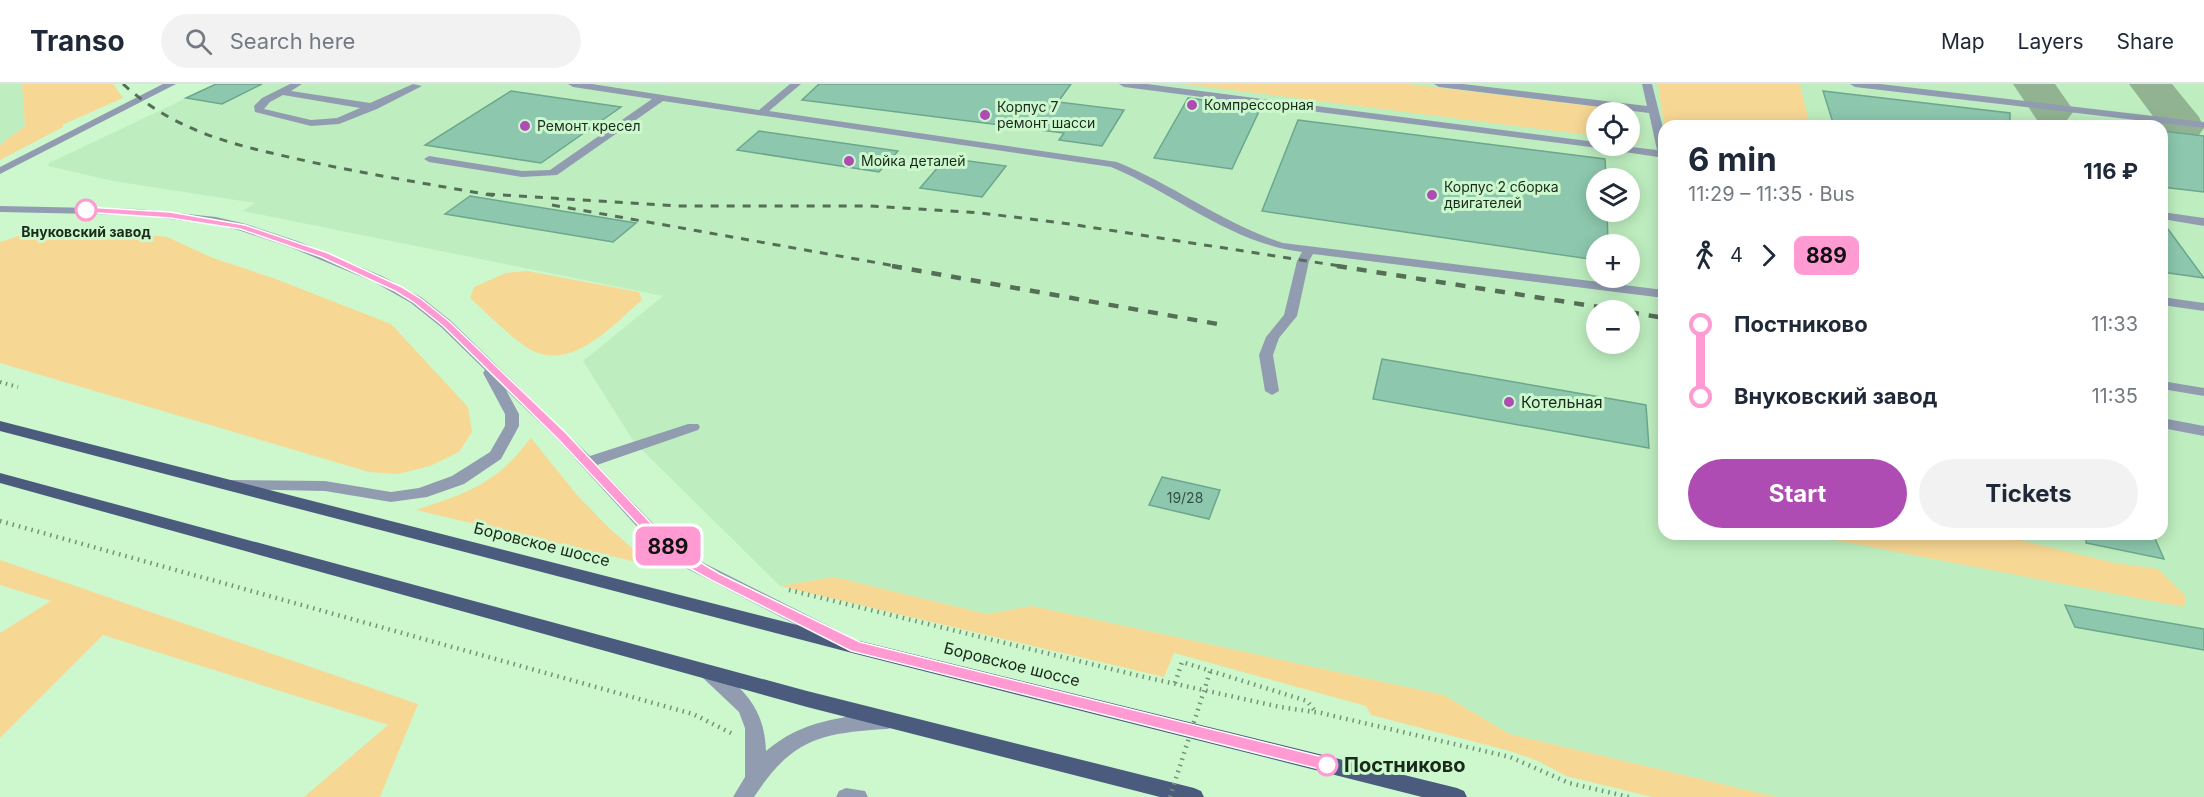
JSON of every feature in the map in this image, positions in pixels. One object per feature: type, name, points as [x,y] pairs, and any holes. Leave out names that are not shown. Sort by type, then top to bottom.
[{"type":"main road","name":"Боровское шоссе","points":[[0,426],[856,647],[1457,797]]},
{"type":"main road","points":[[0,478],[709,672],[1194,797]]},
{"type":"street","points":[[0,171],[171,84]]},
{"type":"street","points":[[297,84],[261,103],[258,110],[311,123],[339,121],[417,86]]},
{"type":"street","points":[[573,84],[1113,164],[1133,171],[1241,232],[1265,242],[1309,250],[1658,293]]},
{"type":"street","points":[[761,113],[796,84]]},
{"type":"street","points":[[1124,84],[1586,144]]},
{"type":"street","points":[[1439,84],[1652,110]]},
{"type":"street","points":[[1647,84],[1658,135]]},
{"type":"street","points":[[1855,84],[2161,120]]},
{"type":"street","points":[[281,92],[373,107]]},
{"type":"street","points":[[429,159],[522,174],[553,173],[660,98]]},
{"type":"street","points":[[2168,121],[2204,125]]},
{"type":"street","points":[[1640,152],[1658,154]]},
{"type":"street","points":[[0,209],[139,212],[242,226],[324,255],[398,289],[446,324],[562,436],[652,534],[687,561],[856,647]]},
{"type":"street","points":[[2168,217],[2204,222]]},
{"type":"street","points":[[1272,391],[1266,356],[1272,337],[1290,316],[1303,261],[1309,250]]},
{"type":"street","points":[[2168,302],[2204,307]]},
{"type":"street","points":[[226,485],[325,486],[392,497],[421,493],[458,480],[496,455],[513,426],[512,414],[483,360]]},
{"type":"street","points":[[2168,386],[2204,392]]},
{"type":"street","points":[[2168,424],[2204,431]]},
{"type":"street","points":[[586,463],[693,427]]},
{"type":"street","points":[[709,672],[747,707],[751,714],[757,740],[755,778]]},
{"type":"street","points":[[743,797],[778,749],[797,737],[852,724],[894,721]]},
{"type":"street","points":[[846,797],[858,797]]},
{"type":"path","points":[[0,382],[18,387]]},
{"type":"path","points":[[0,521],[693,714],[741,739]]},
{"type":"path","points":[[779,587],[807,596],[1175,683],[1280,707],[1315,711],[1510,758],[1569,783],[1629,797]]},
{"type":"path","points":[[1175,683],[1182,662],[1211,669],[1307,701],[1315,711]]},
{"type":"path","points":[[1170,797],[1211,669]]},
{"type":"shaded area","points":[[0,84],[22,84],[25,126],[0,145]]},
{"type":"shaded area","points":[[22,84],[113,84],[123,98],[62,125],[63,127],[0,160],[0,145],[25,126]]},
{"type":"shaded area","points":[[216,84],[2204,84],[2204,797],[1777,797],[1509,734],[1444,695],[1032,606],[987,614],[834,577],[780,586],[634,442],[583,361],[663,296],[243,211],[255,203],[113,181],[48,166],[49,163]]},
{"type":"shaded area","points":[[1184,84],[1408,84],[1586,105],[1586,135]]},
{"type":"shaded area","points":[[1658,84],[1800,84],[1809,120],[1663,120]]},
{"type":"shaded area","points":[[107,230],[167,237],[213,258],[273,278],[391,324],[468,407],[472,432],[459,452],[430,466],[398,474],[369,472],[0,363],[0,242],[21,235]]},
{"type":"shaded area","points":[[527,271],[639,292],[642,300],[591,342],[562,355],[546,355],[531,350],[508,333],[470,298],[474,287],[506,273]]},
{"type":"shaded area","points":[[531,438],[577,495],[610,529],[653,566],[416,510],[478,486],[499,472]]},
{"type":"shaded area","points":[[1834,540],[2020,540],[2115,563],[2158,569],[2186,596],[2184,607]]},
{"type":"shaded area","points":[[0,560],[418,704],[380,797],[304,797],[388,725],[103,635],[0,738],[0,633],[51,601],[0,585]]},
{"type":"shaded area","points":[[834,577],[987,614],[1032,606],[1444,695],[1509,734],[1777,797],[1652,797],[1566,776],[1538,761],[1510,751],[1371,715],[1366,706],[1174,653],[1164,677],[780,586]]},
{"type":"building","points":[[216,84],[262,84],[222,104],[186,98]]},
{"type":"building","name":"Корпус 7 ремонт шасси","points":[[819,84],[1071,84],[1058,102],[1124,110],[1102,146],[1059,140],[1064,133],[802,100]]},
{"type":"building","name":"Ремонт кресел","points":[[511,91],[621,107],[541,163],[425,145]]},
{"type":"building","points":[[1823,91],[2010,113],[2010,120],[1832,120]]},
{"type":"building","points":[[1188,98],[1261,107],[1232,169],[1154,158]]},
{"type":"building","name":"Корпус 2 сборка двигателей","points":[[1298,120],[1605,159],[1605,168],[1586,168],[1586,222],[1607,222],[1608,234],[1586,234],[1586,259],[1262,211]]},
{"type":"building","name":"Мойка деталей","points":[[759,131],[898,151],[879,172],[737,150]]},
{"type":"building","points":[[2168,132],[2204,136],[2204,192],[2168,188]]},
{"type":"building","points":[[946,158],[1006,166],[982,197],[920,188]]},
{"type":"building","points":[[470,196],[636,223],[613,242],[445,214]]},
{"type":"building","points":[[2168,229],[2204,278],[2168,273]]},
{"type":"building","name":"Котельная","points":[[1382,359],[1646,405],[1649,448],[1373,399]]},
{"type":"building","points":[[1162,477],[1220,490],[1209,519],[1149,505]]},
{"type":"building","points":[[2086,540],[2156,540],[2164,559],[2086,543]]},
{"type":"building","points":[[2065,605],[2204,629],[2204,650],[2075,627]]},
{"type":"taxiway","points":[[2034,84],[2052,111]]},
{"type":"taxiway","points":[[2150,84],[2183,126]]},
{"type":"railway","points":[[123,84],[144,101],[188,127],[235,144],[334,167],[496,196]]},
{"type":"railway","points":[[487,194],[677,206],[870,206],[981,213],[1070,224],[1346,267]]},
{"type":"railway","points":[[552,205],[901,267]]},
{"type":"railway","points":[[892,266],[1223,325]]},
{"type":"railway","points":[[1337,266],[1586,305]]},
{"type":"railway","points":[[1640,314],[1658,317]]},
{"type":"bus line","name":"889","points":[[86,210],[170,215],[242,226],[324,255],[398,289],[446,324],[562,436],[658,539],[687,561],[715,577],[856,647],[1327,765]]},
{"type":"place","name":"Компрессорная","points":[[1192,105]]},
{"type":"place","name":"Корпус 7 ремонт шасси","points":[[985,115]]},
{"type":"place","name":"Ремонт кресел","points":[[525,126]]},
{"type":"place","name":"Мойка деталей","points":[[849,161]]},
{"type":"place","name":"Корпус 2 сборка двигателей","points":[[1432,195]]},
{"type":"place","name":"Внуковский завод","points":[[86,210]]},
{"type":"place","name":"Котельная","points":[[1509,402]]},
{"type":"place","name":"Постниково","points":[[1327,765]]}]
